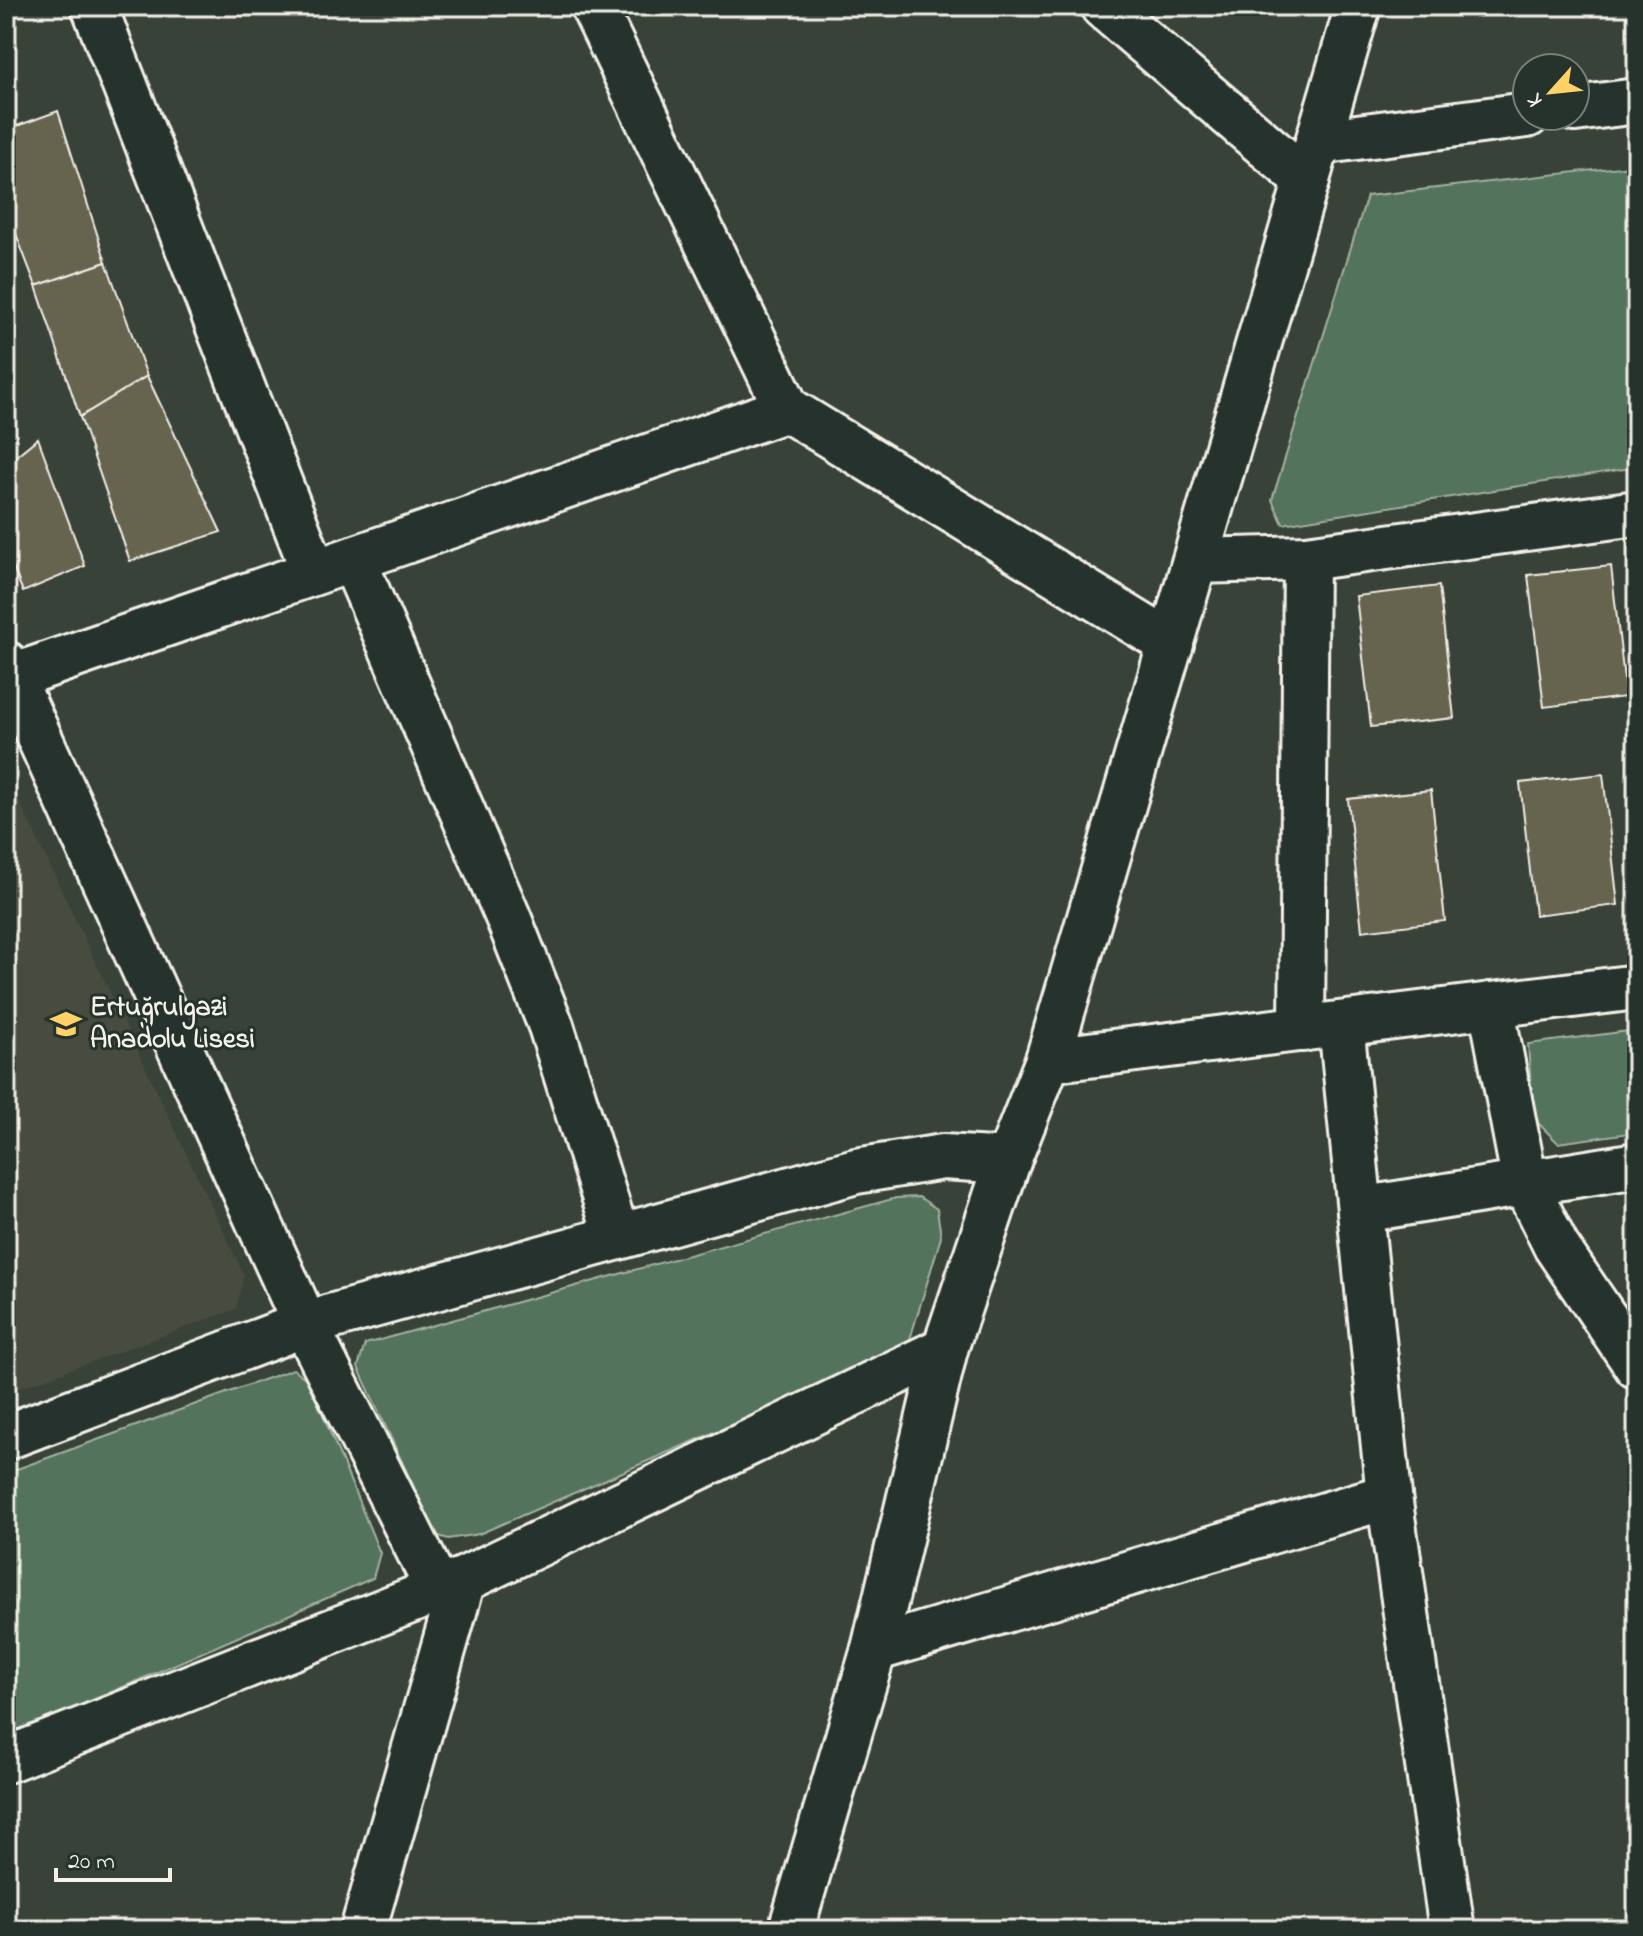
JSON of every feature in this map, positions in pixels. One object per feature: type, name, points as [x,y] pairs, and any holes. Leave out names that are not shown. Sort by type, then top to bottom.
[{"type":"street","points":[[94,6],[333,566],[508,917],[586,1131],[617,1237]]},
{"type":"street","points":[[593,6],[787,409],[1171,644]]},
{"type":"street","points":[[1103,6],[1312,161],[1511,118]]},
{"type":"street","points":[[791,1930],[874,1649],[945,1349],[1008,1161],[1048,1060],[1358,6]]},
{"type":"street","points":[[1591,107],[1637,101]]},
{"type":"street","points":[[363,1930],[450,1585],[305,1324],[8,673],[333,566],[787,409]]},
{"type":"street","points":[[1196,561],[1306,558],[1637,513]]},
{"type":"street","points":[[1306,558],[1322,1026],[1360,1210],[1389,1496],[1452,1930]]},
{"type":"street","points":[[1048,1060],[1637,987]]},
{"type":"street","points":[[1491,1005],[1525,1183],[1556,1246],[1637,1366]]},
{"type":"street","points":[[6,1437],[305,1324],[856,1171],[943,1157],[1008,1161]]},
{"type":"street","points":[[1360,1210],[1637,1165]]},
{"type":"street","points":[[6,1760],[450,1585],[945,1349]]},
{"type":"street","points":[[874,1649],[1389,1496]]},
{"type":"shaded area","name":"Ertuğrulgazi Anadolu Lisesi","points":[[6,773],[244,1275],[236,1309],[6,1393]]},
{"type":"green space","points":[[1637,165],[1637,467],[1283,524],[1272,500],[1367,196]]},
{"type":"green space","points":[[1637,1030],[1637,1132],[1558,1143],[1533,1118],[1528,1044]]},
{"type":"green space","points":[[919,1197],[937,1209],[941,1237],[907,1349],[479,1534],[448,1539],[436,1535],[358,1367],[365,1344],[896,1198]]},
{"type":"green space","points":[[293,1369],[309,1381],[380,1553],[373,1578],[6,1738],[6,1473]]},
{"type":"building","points":[[58,111],[106,262],[36,286],[6,208],[6,130]]},
{"type":"building","points":[[106,262],[147,376],[80,417],[36,286]]},
{"type":"building","points":[[147,376],[221,532],[130,561],[80,417]]},
{"type":"building","points":[[38,438],[85,566],[23,592],[6,550],[6,464]]},
{"type":"building","points":[[1611,566],[1626,697],[1544,707],[1528,575]]},
{"type":"building","points":[[1439,586],[1454,718],[1371,727],[1356,596]]},
{"type":"building","points":[[1603,774],[1618,905],[1535,915],[1520,783]]},
{"type":"building","points":[[1431,790],[1445,921],[1362,931],[1348,799]]},
{"type":"place","name":"Ertuğrulgazi Anadolu Lisesi","points":[[66,1024]]}]
